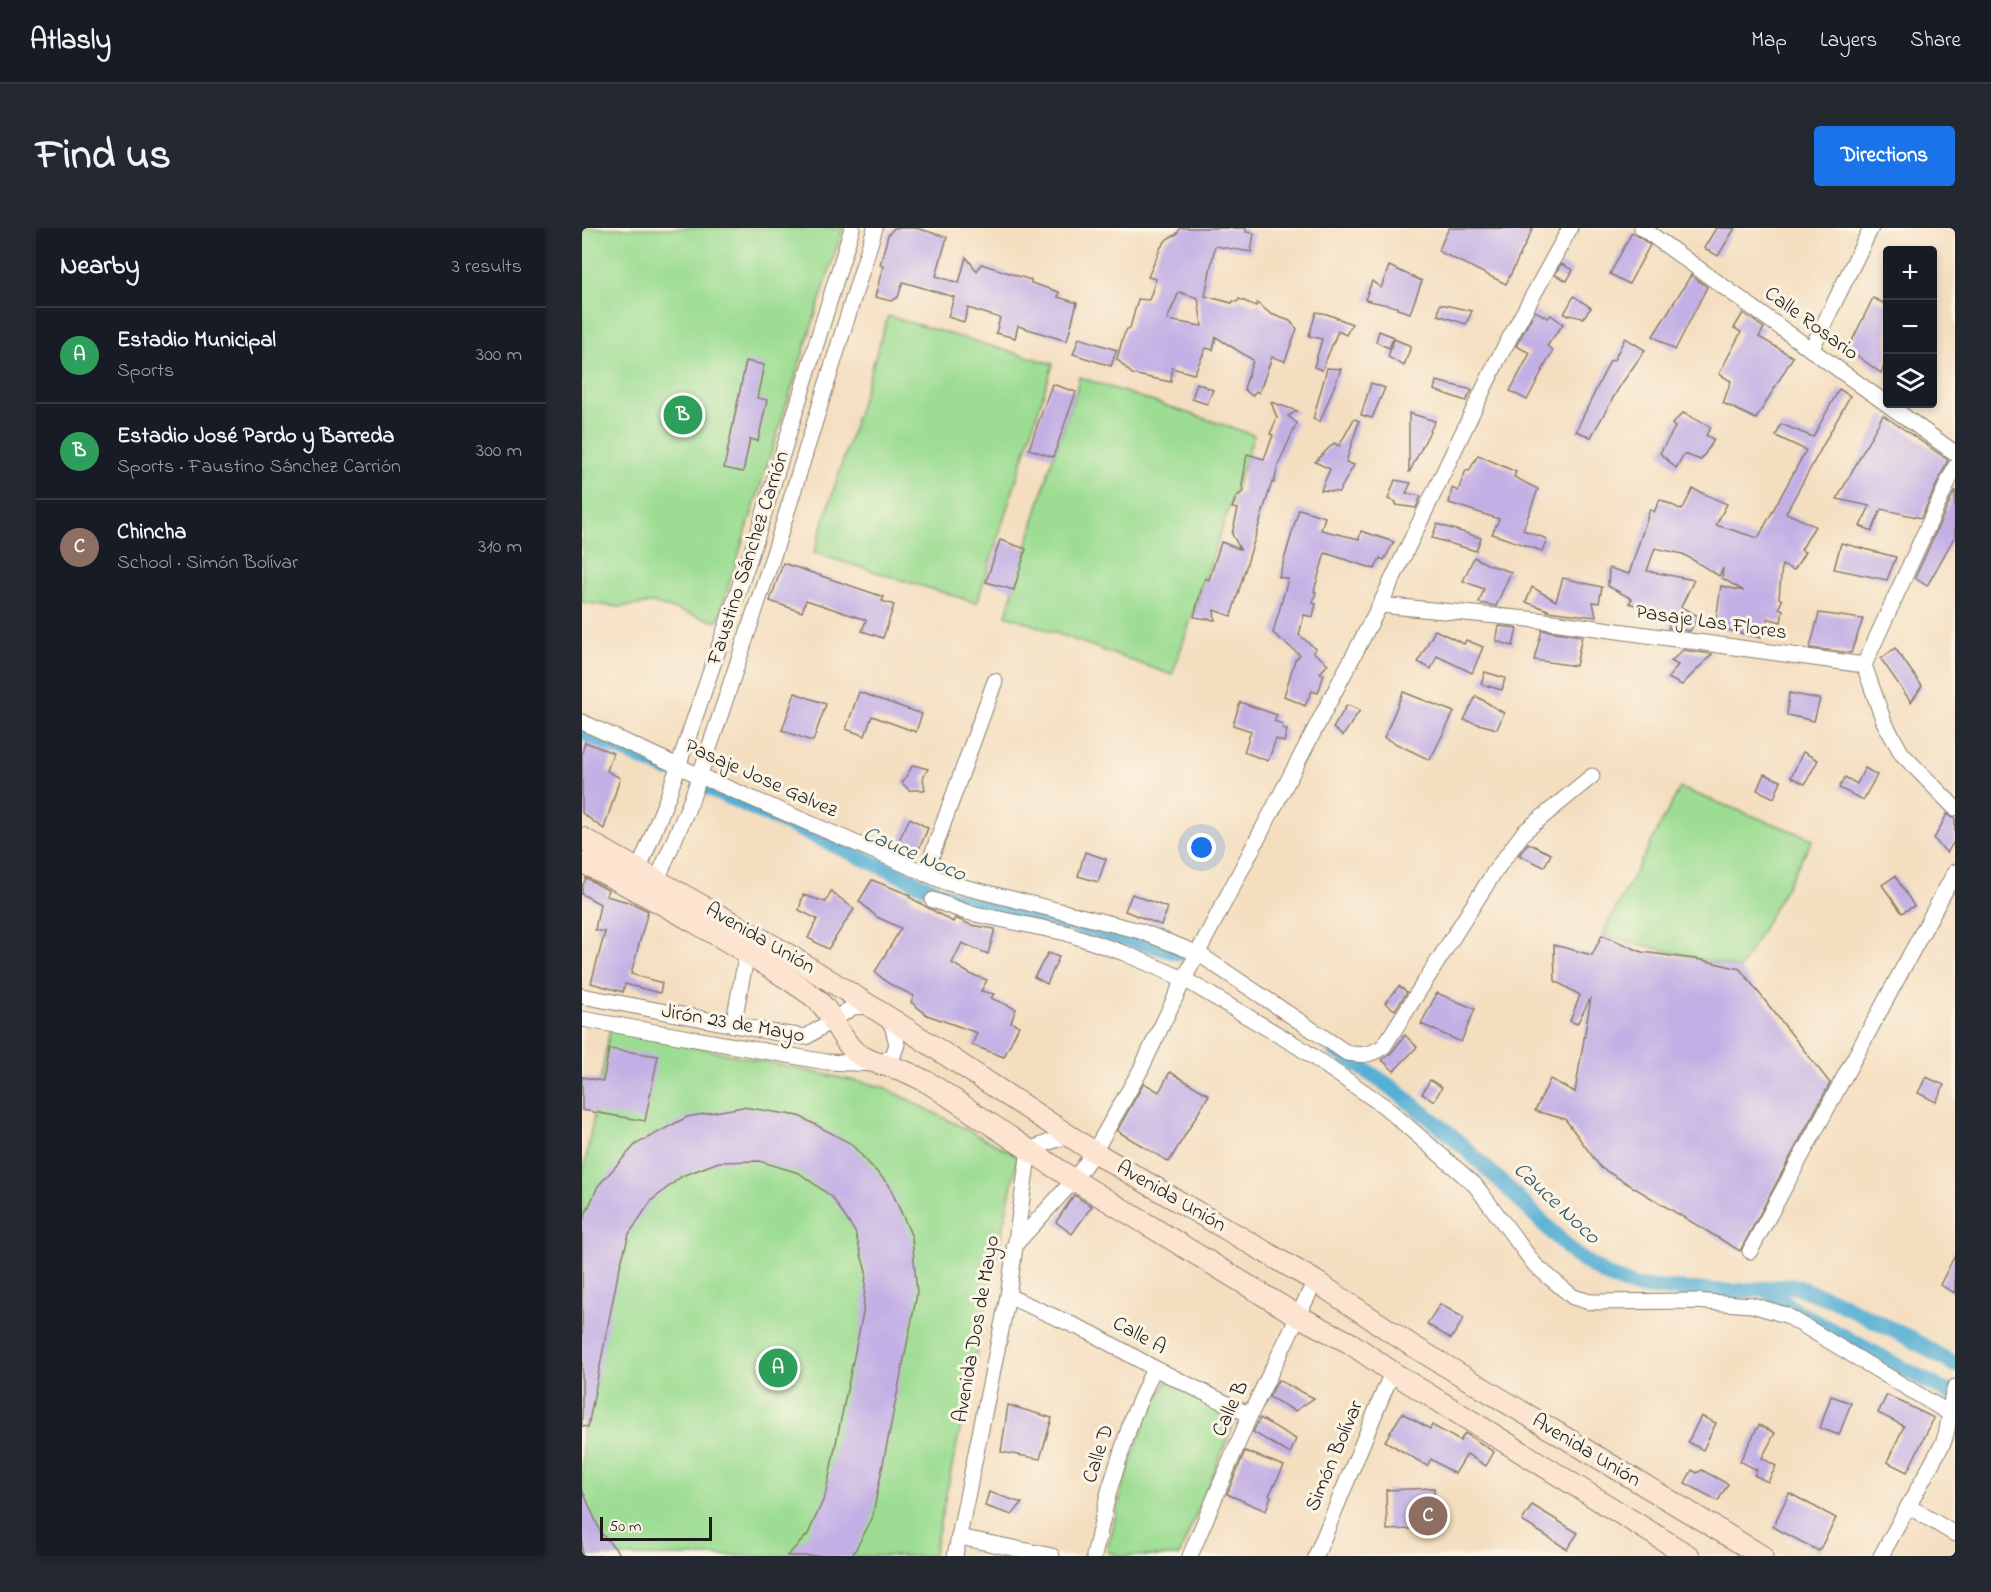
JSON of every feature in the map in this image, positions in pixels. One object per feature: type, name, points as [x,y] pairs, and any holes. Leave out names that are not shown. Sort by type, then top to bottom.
[{"type":"main road","name":"Avenida Unión","points":[[582,838],[644,883],[822,1002],[846,1042],[856,1053],[878,1064],[904,1071],[929,1083],[1074,1180],[1298,1316],[1350,1343],[1392,1372],[1689,1556]]},
{"type":"main road","name":"Avenida Unión","points":[[582,862],[644,883],[784,952],[890,1018],[1094,1152],[1315,1281],[1411,1345],[1762,1556]]},
{"type":"street","name":"Faustino Sánchez Carrión","points":[[644,883],[677,766],[757,536],[852,228]]},
{"type":"street","name":"Faustino Sánchez Carrión","points":[[644,883],[700,776],[777,544],[875,228]]},
{"type":"street","points":[[1014,1246],[1074,1180],[1094,1152],[1140,1071],[1184,979],[1380,605],[1497,362],[1570,228]]},
{"type":"street","name":"Calle Rosario","points":[[1642,228],[1955,453]]},
{"type":"street","points":[[1811,350],[1871,228]]},
{"type":"street","points":[[828,307],[849,314]]},
{"type":"street","points":[[1955,467],[1864,665],[1884,722],[1902,754],[1955,808]]},
{"type":"street","points":[[757,536],[777,544]]},
{"type":"street","name":"Pasaje Las Flores","points":[[1380,605],[1538,620],[1864,665]]},
{"type":"street","points":[[925,873],[995,681]]},
{"type":"street","name":"Pasaje Jose Galvez","points":[[582,722],[948,884],[1140,931],[1198,954],[1347,1053],[1361,1055],[1372,1054],[1383,1046],[1495,872],[1524,832],[1592,776]]},
{"type":"street","points":[[1750,1251],[1955,872]]},
{"type":"street","points":[[933,900],[966,912],[1066,933],[1124,953],[1184,979],[1299,1047],[1384,1106],[1475,1185],[1535,1264],[1573,1297],[1590,1302],[1694,1301],[1752,1305],[1786,1316],[1952,1399],[1948,1428],[1943,1443],[1881,1556]]},
{"type":"street","points":[[733,1025],[747,953]]},
{"type":"street","name":"Jirón 23 de Mayo","points":[[582,996],[806,1037],[833,1020]]},
{"type":"street","points":[[833,1020],[853,1007],[870,1006]]},
{"type":"street","points":[[878,1064],[893,1056],[897,1044],[890,1018]]},
{"type":"street","name":"Jirón 23 de Mayo","points":[[582,1019],[826,1062],[878,1064]]},
{"type":"street","points":[[1029,1150],[1068,1135]]},
{"type":"street","name":"Avenida Dos de Mayo","points":[[955,1556],[1008,1296],[1029,1150]]},
{"type":"street","name":"Calle B","points":[[1190,1556],[1250,1415],[1315,1281]]},
{"type":"street","name":"Calle A","points":[[1008,1296],[1091,1334],[1250,1415]]},
{"type":"street","name":"Calle D","points":[[1094,1556],[1109,1491],[1133,1416],[1154,1368]]},
{"type":"street","name":"Simón Bolívar","points":[[1316,1556],[1392,1372]]},
{"type":"street","points":[[1908,1506],[1955,1534]]},
{"type":"street","points":[[959,1537],[1052,1556]]},
{"type":"green space","points":[[582,228],[843,228],[717,622],[653,603],[619,607],[582,602]]},
{"type":"green space","points":[[888,316],[1053,364],[977,603],[814,553]]},
{"type":"green space","points":[[1079,377],[1254,435],[1172,675],[1006,615]]},
{"type":"green space","points":[[1680,788],[1813,839],[1740,969],[1602,935]]},
{"type":"green space","points":[[610,1029],[884,1087],[1018,1156],[933,1556],[582,1556],[582,1179]]},
{"type":"green space","points":[[1169,1379],[1238,1414],[1179,1556],[1122,1556],[1107,1552],[1123,1485],[1146,1418]]},
{"type":"building","points":[[894,228],[916,228],[947,237],[936,276],[959,283],[966,257],[977,271],[981,264],[1031,280],[1031,283],[1059,292],[1058,297],[1077,303],[1067,341],[1018,326],[1015,338],[996,333],[1000,318],[968,308],[964,322],[948,317],[954,297],[903,282],[898,297],[891,301],[875,297],[888,235]]},
{"type":"building","points":[[1180,228],[1246,228],[1246,232],[1254,233],[1251,252],[1215,246],[1205,296],[1232,303],[1239,299],[1256,306],[1257,303],[1271,314],[1290,321],[1297,329],[1285,361],[1272,357],[1259,393],[1256,391],[1252,396],[1244,389],[1253,360],[1216,337],[1213,350],[1206,348],[1194,374],[1172,368],[1171,382],[1132,374],[1117,359],[1123,337],[1130,328],[1138,299],[1149,300],[1156,279],[1148,277],[1161,247],[1167,239],[1177,234]],"holes":[[[1179,292],[1198,298],[1202,326],[1167,320]]]},
{"type":"building","points":[[1449,228],[1533,228],[1506,284],[1438,251]]},
{"type":"building","points":[[1716,228],[1735,228],[1718,256],[1704,248]]},
{"type":"building","points":[[1632,232],[1650,245],[1629,284],[1610,274]]},
{"type":"building","points":[[1561,264],[1573,270],[1567,281],[1555,275]]},
{"type":"building","points":[[1389,266],[1422,281],[1410,313],[1397,309],[1397,307],[1365,300],[1372,281],[1381,288]]},
{"type":"building","points":[[1691,275],[1707,287],[1675,350],[1653,336]]},
{"type":"building","points":[[1574,296],[1591,308],[1583,318],[1564,314]]},
{"type":"building","points":[[1873,298],[1883,303],[1883,368],[1881,373],[1848,349]]},
{"type":"building","points":[[1440,304],[1472,311],[1466,324],[1438,315]]},
{"type":"building","points":[[1535,311],[1548,318],[1551,315],[1563,324],[1547,346],[1553,350],[1527,400],[1510,391],[1530,353],[1516,346]]},
{"type":"building","points":[[1316,312],[1352,324],[1346,335],[1338,331],[1322,370],[1314,367],[1322,339],[1309,336]]},
{"type":"building","points":[[1743,313],[1764,328],[1759,337],[1793,357],[1756,419],[1723,403],[1731,381],[1719,374],[1741,332],[1734,328]]},
{"type":"building","points":[[1379,331],[1394,337],[1389,348],[1376,342]]},
{"type":"building","points":[[1079,338],[1117,350],[1111,366],[1073,354]]},
{"type":"building","points":[[1625,338],[1645,350],[1620,386],[1591,437],[1576,431],[1610,361],[1614,360]]},
{"type":"building","points":[[1394,339],[1411,346],[1404,366],[1388,357]]},
{"type":"building","points":[[746,361],[764,365],[757,398],[767,400],[758,441],[750,439],[743,472],[724,468]]},
{"type":"building","points":[[1327,368],[1341,369],[1320,422],[1313,419]]},
{"type":"building","points":[[1436,381],[1472,390],[1466,401],[1434,390]]},
{"type":"building","points":[[1197,383],[1213,390],[1207,404],[1192,399]]},
{"type":"building","points":[[1371,383],[1385,388],[1372,418],[1361,415]]},
{"type":"building","points":[[1052,384],[1076,392],[1053,457],[1029,449]]},
{"type":"building","points":[[1839,389],[1850,396],[1786,513],[1815,526],[1801,550],[1805,552],[1794,570],[1782,565],[1779,598],[1782,600],[1779,608],[1783,610],[1781,622],[1767,618],[1768,629],[1762,630],[1761,638],[1715,627],[1721,586],[1744,591],[1722,578],[1723,568],[1719,576],[1683,554],[1655,548],[1647,571],[1694,580],[1681,607],[1698,616],[1690,631],[1668,628],[1672,617],[1629,603],[1632,599],[1608,586],[1609,568],[1629,574],[1650,509],[1654,512],[1660,499],[1682,510],[1693,489],[1727,504],[1716,525],[1758,538],[1806,450],[1776,436],[1781,424],[1813,437]]},
{"type":"building","points":[[1271,402],[1297,411],[1288,416],[1297,423],[1278,465],[1274,483],[1272,482],[1231,616],[1214,610],[1215,620],[1194,617],[1202,586],[1205,578],[1209,580],[1221,542],[1240,549],[1232,534],[1238,509],[1232,508],[1236,497],[1244,491],[1242,486],[1247,454],[1264,459],[1273,435],[1270,434],[1277,418]]},
{"type":"building","points":[[1409,413],[1435,421],[1409,473]]},
{"type":"building","points":[[1683,413],[1711,427],[1706,435],[1714,440],[1701,460],[1684,454],[1676,468],[1660,453],[1675,427],[1672,424]]},
{"type":"building","points":[[1883,415],[1948,460],[1921,518],[1881,509],[1872,531],[1860,526],[1870,506],[1837,499]]},
{"type":"building","points":[[1354,419],[1359,421],[1346,462],[1354,465],[1339,492],[1321,490],[1330,469],[1315,462],[1334,443],[1339,446]]},
{"type":"building","points":[[1478,455],[1516,472],[1514,477],[1538,489],[1523,530],[1547,539],[1542,551],[1492,534],[1499,519],[1449,503],[1452,488],[1458,491],[1466,470],[1469,471]]},
{"type":"building","points":[[1395,480],[1411,483],[1406,493],[1421,496],[1416,508],[1396,505],[1396,502],[1388,499]]},
{"type":"building","points":[[1955,490],[1955,536],[1927,586],[1915,578]]},
{"type":"building","points":[[1299,509],[1325,517],[1321,530],[1359,539],[1361,531],[1394,542],[1384,560],[1380,558],[1375,569],[1325,553],[1314,591],[1316,592],[1313,603],[1316,604],[1313,617],[1304,615],[1299,635],[1316,649],[1313,652],[1328,664],[1320,673],[1324,675],[1318,693],[1312,691],[1305,706],[1284,696],[1295,660],[1300,655],[1273,633],[1288,579],[1279,577]]},
{"type":"building","points":[[1437,524],[1481,538],[1476,551],[1432,538]]},
{"type":"building","points":[[1000,540],[1026,549],[1014,590],[986,582]]},
{"type":"building","points":[[1841,543],[1896,557],[1887,580],[1834,569]]},
{"type":"building","points":[[1474,557],[1511,572],[1496,606],[1479,603],[1484,589],[1463,581]]},
{"type":"building","points":[[783,563],[884,597],[882,601],[894,605],[883,638],[862,631],[866,620],[806,600],[802,612],[770,601]]},
{"type":"building","points":[[1563,578],[1602,587],[1599,603],[1593,602],[1596,617],[1547,611],[1526,602],[1532,587],[1556,601]]},
{"type":"building","points":[[1819,613],[1863,619],[1851,653],[1810,648]]},
{"type":"building","points":[[1499,626],[1517,628],[1513,646],[1496,641]]},
{"type":"building","points":[[1435,630],[1464,644],[1466,640],[1483,647],[1472,673],[1437,656],[1431,669],[1418,662]]},
{"type":"building","points":[[1542,630],[1582,636],[1576,666],[1534,660]]},
{"type":"building","points":[[1895,648],[1922,686],[1911,702],[1881,659]]},
{"type":"building","points":[[1683,650],[1712,654],[1682,685],[1668,678],[1678,665],[1671,661]]},
{"type":"building","points":[[1485,672],[1505,678],[1502,690],[1481,684]]},
{"type":"building","points":[[859,692],[922,714],[916,732],[872,716],[865,736],[846,729]]},
{"type":"building","points":[[1403,692],[1454,712],[1430,760],[1384,738]]},
{"type":"building","points":[[795,693],[826,704],[813,741],[782,730]]},
{"type":"building","points":[[1789,693],[1820,699],[1814,721],[1787,715]]},
{"type":"building","points":[[1476,696],[1504,713],[1497,729],[1464,720]]},
{"type":"building","points":[[1240,702],[1277,715],[1274,721],[1283,724],[1282,728],[1287,730],[1284,742],[1276,739],[1268,761],[1244,752],[1251,731],[1233,725]]},
{"type":"building","points":[[1347,705],[1360,710],[1343,736],[1333,728]]},
{"type":"building","points":[[585,742],[613,753],[607,771],[620,778],[604,829],[582,813],[582,753]]},
{"type":"building","points":[[1803,752],[1818,760],[1805,784],[1791,777]]},
{"type":"building","points":[[913,765],[928,769],[923,778],[925,790],[909,790],[902,783]]},
{"type":"building","points":[[1865,768],[1877,775],[1863,800],[1839,788],[1845,777],[1857,784]]},
{"type":"building","points":[[1764,774],[1781,781],[1774,798],[1757,790]]},
{"type":"building","points":[[1947,814],[1955,818],[1955,840],[1947,853],[1934,839]]},
{"type":"building","points":[[910,818],[928,828],[916,856],[896,846]]},
{"type":"building","points":[[1528,843],[1551,854],[1544,867],[1519,855]]},
{"type":"building","points":[[1085,852],[1106,859],[1098,882],[1078,876]]},
{"type":"building","points":[[1895,876],[1914,906],[1902,913],[1882,885]]},
{"type":"building","points":[[586,878],[608,890],[606,896],[632,903],[648,911],[631,974],[662,983],[660,993],[625,984],[623,992],[591,983],[605,932],[595,930],[600,904],[582,894]]},
{"type":"building","points":[[872,880],[910,895],[909,897],[953,922],[955,918],[971,925],[995,929],[988,954],[962,943],[952,963],[970,974],[987,980],[981,991],[994,994],[991,998],[1016,1009],[1011,1022],[1019,1026],[1004,1057],[972,1045],[977,1033],[927,1015],[911,1002],[914,996],[888,983],[875,972],[901,928],[877,917],[859,901]]},
{"type":"building","points":[[831,891],[854,909],[828,949],[808,938],[817,919],[799,910],[803,895],[826,902]]},
{"type":"building","points":[[1132,894],[1168,908],[1161,925],[1125,911]]},
{"type":"building","points":[[1602,935],[1642,952],[1702,960],[1740,969],[1830,1083],[1740,1251],[1601,1168],[1565,1119],[1535,1111],[1550,1079],[1575,1092],[1591,997],[1577,1024],[1570,1021],[1580,995],[1555,981],[1554,945],[1592,955]]},
{"type":"building","points":[[1048,953],[1059,957],[1047,984],[1034,977]]},
{"type":"building","points":[[1399,986],[1407,992],[1395,1010],[1385,1003]]},
{"type":"building","points":[[1437,993],[1475,1009],[1461,1042],[1421,1024]]},
{"type":"building","points":[[1405,1035],[1417,1047],[1394,1071],[1382,1060],[1392,1052]]},
{"type":"building","points":[[609,1049],[658,1056],[645,1121],[582,1110],[582,1077],[603,1081]]},
{"type":"building","points":[[1170,1072],[1209,1095],[1169,1162],[1117,1131],[1144,1083],[1159,1092]]},
{"type":"building","points":[[1926,1077],[1944,1085],[1936,1102],[1918,1093]]},
{"type":"building","points":[[1430,1080],[1442,1087],[1434,1101],[1422,1094]]},
{"type":"building","points":[[743,1107],[799,1116],[850,1143],[889,1185],[912,1237],[917,1294],[872,1519],[852,1556],[787,1556],[808,1534],[825,1496],[863,1313],[866,1272],[855,1232],[832,1197],[799,1173],[759,1161],[719,1162],[682,1176],[651,1201],[629,1234],[618,1274],[588,1427],[582,1426],[582,1222],[598,1186],[636,1144],[687,1117]]},
{"type":"building","points":[[1074,1195],[1092,1206],[1072,1234],[1056,1222]]},
{"type":"building","points":[[1955,1255],[1955,1293],[1940,1285]]},
{"type":"building","points":[[1440,1304],[1464,1318],[1451,1339],[1427,1324]]},
{"type":"building","points":[[1278,1380],[1314,1398],[1295,1411],[1269,1397]]},
{"type":"building","points":[[1887,1395],[1934,1418],[1907,1472],[1887,1462],[1904,1426],[1878,1413]]},
{"type":"building","points":[[1831,1396],[1851,1403],[1839,1435],[1820,1428]]},
{"type":"building","points":[[1008,1405],[1052,1418],[1040,1459],[1001,1452]]},
{"type":"building","points":[[1402,1413],[1430,1429],[1432,1425],[1460,1441],[1465,1433],[1494,1452],[1486,1466],[1467,1454],[1455,1474],[1431,1459],[1427,1466],[1385,1441]]},
{"type":"building","points":[[1701,1416],[1716,1423],[1703,1450],[1688,1442]]},
{"type":"building","points":[[1260,1418],[1296,1439],[1290,1454],[1253,1432]]},
{"type":"building","points":[[1759,1425],[1775,1433],[1762,1458],[1776,1466],[1768,1482],[1754,1475],[1757,1470],[1740,1461]]},
{"type":"building","points":[[1245,1451],[1284,1466],[1269,1495],[1271,1496],[1266,1511],[1227,1494]]},
{"type":"building","points":[[1692,1470],[1697,1473],[1702,1470],[1728,1484],[1718,1501],[1685,1483]]},
{"type":"building","points":[[1434,1488],[1434,1503],[1438,1507],[1439,1516],[1436,1519],[1436,1528],[1387,1530],[1386,1490]]},
{"type":"building","points":[[582,1489],[601,1533],[622,1556],[582,1556]]},
{"type":"building","points":[[989,1492],[1022,1503],[1012,1515],[985,1506]]},
{"type":"building","points":[[1789,1493],[1836,1518],[1819,1551],[1773,1527]]},
{"type":"building","points":[[1532,1505],[1578,1533],[1567,1549],[1522,1521]]},
{"type":"waterway","name":"Cauce Noco","points":[[582,732],[668,770]]},
{"type":"waterway","name":"Cauce Noco","points":[[711,789],[944,895],[971,904],[1099,931],[1180,953]]},
{"type":"waterway","name":"Cauce Noco","points":[[1334,1049],[1395,1090],[1452,1136],[1575,1255],[1608,1276],[1637,1287],[1733,1292],[1794,1286],[1831,1299],[1911,1339],[1955,1365]]},
{"type":"waterway","points":[[1766,1289],[1797,1312],[1955,1396]]},
{"type":"place","name":"Estadio José Pardo y Barreda","points":[[683,415]]},
{"type":"place","name":"Estadio Municipal","points":[[778,1368]]},
{"type":"place","name":"Chincha","points":[[1428,1516]]}]
